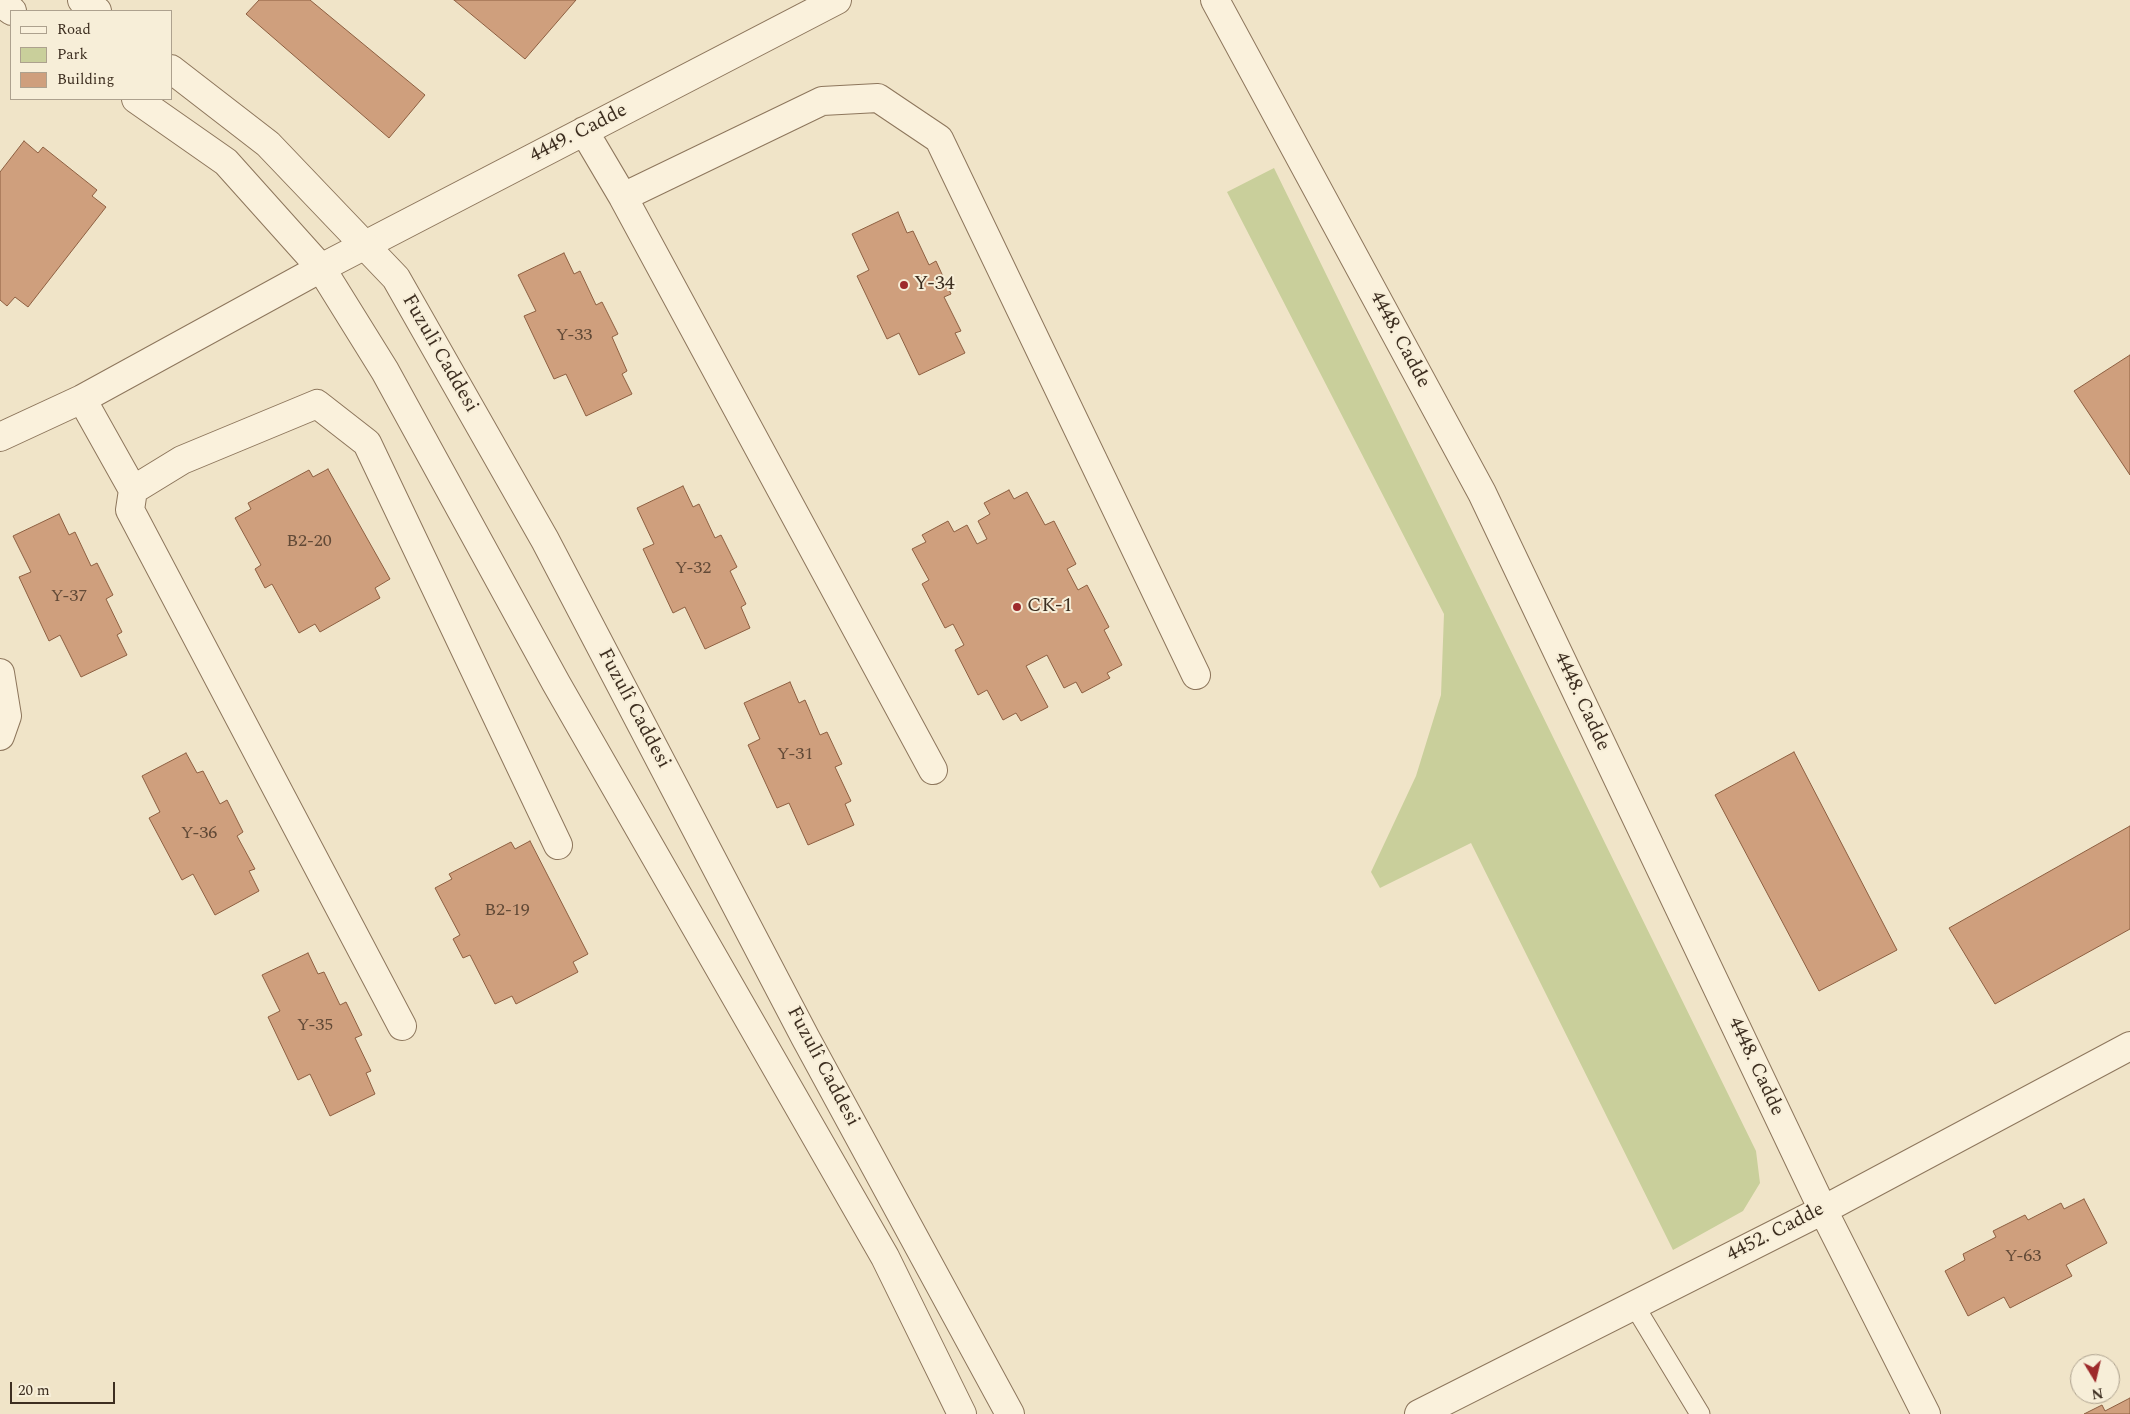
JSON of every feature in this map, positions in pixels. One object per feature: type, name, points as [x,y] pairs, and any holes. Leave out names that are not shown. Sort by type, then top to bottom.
[{"type":"street","points":[[82,0],[96,10]]},
{"type":"street","name":"4449. Cadde","points":[[0,437],[82,399],[321,268],[837,0]]},
{"type":"street","name":"4448. Cadde","points":[[1215,0],[1482,493],[1822,1210],[1926,1414]]},
{"type":"street","points":[[0,3],[10,10]]},
{"type":"street","name":"Fuzulî Caddesi","points":[[172,70],[268,144],[396,278],[544,540],[801,1029],[1010,1414]]},
{"type":"street","points":[[623,197],[822,101],[878,98],[939,139],[1196,675]]},
{"type":"street","name":"Fuzulî Caddesi","points":[[137,100],[226,162],[321,268],[385,371],[556,683],[885,1257],[962,1414]]},
{"type":"street","points":[[584,132],[623,197],[933,770]]},
{"type":"street","points":[[82,399],[133,490],[130,510],[402,1026]]},
{"type":"street","points":[[133,490],[182,460],[317,404],[367,443],[558,845]]},
{"type":"street","points":[[0,673],[7,716],[0,736]]},
{"type":"street","name":"4452. Cadde","points":[[1419,1414],[1822,1210],[2130,1046]]},
{"type":"lane","points":[[1634,1305],[1700,1414]]},
{"type":"green space","points":[[1274,168],[1756,1151],[1760,1183],[1743,1211],[1673,1250],[1471,843],[1380,888],[1371,872],[1416,776],[1441,695],[1444,614],[1227,192]]},
{"type":"building","points":[[259,0],[310,0],[425,95],[389,138],[246,14]]},
{"type":"building","points":[[454,0],[576,0],[525,59]]},
{"type":"building","points":[[24,141],[38,153],[43,147],[97,190],[92,196],[106,207],[28,307],[15,297],[7,306],[0,300],[0,172]]},
{"type":"building","name":"Y-34","points":[[898,212],[907,233],[913,231],[929,265],[936,261],[951,294],[944,297],[961,331],[955,333],[965,353],[919,375],[899,333],[887,339],[857,276],[869,270],[852,234]]},
{"type":"building","points":[[564,253],[574,274],[580,271],[596,305],[602,302],[618,334],[612,337],[627,371],[622,374],[632,394],[586,416],[566,374],[554,379],[524,316],[536,311],[518,275]]},
{"type":"building","points":[[2130,355],[2130,475],[2074,391]]},
{"type":"building","points":[[328,469],[390,579],[375,588],[380,598],[320,632],[315,624],[299,633],[272,584],[265,588],[255,569],[261,565],[235,518],[251,509],[248,503],[309,470],[313,477]]},
{"type":"building","points":[[683,486],[693,507],[699,504],[715,538],[721,535],[737,567],[730,571],[746,604],[741,607],[750,628],[705,649],[685,607],[673,613],[643,549],[654,544],[637,508]]},
{"type":"building","name":"CK-1","points":[[1009,490],[1014,499],[1027,492],[1045,525],[1054,521],[1076,564],[1067,569],[1078,590],[1087,585],[1109,627],[1104,630],[1122,665],[1107,673],[1110,678],[1082,693],[1076,682],[1064,688],[1047,655],[1026,666],[1048,707],[1021,721],[1016,713],[1003,720],[987,690],[978,695],[955,650],[964,645],[953,624],[945,628],[922,584],[929,580],[912,549],[926,542],[922,535],[948,521],[954,532],[967,525],[977,544],[987,539],[978,521],[990,514],[984,503]]},
{"type":"building","points":[[59,514],[69,535],[75,532],[91,566],[97,563],[113,595],[106,599],[122,632],[117,635],[127,655],[81,677],[60,635],[49,641],[19,577],[31,572],[13,536]]},
{"type":"building","points":[[790,682],[799,703],[805,700],[820,735],[827,732],[842,764],[835,767],[851,801],[845,804],[854,825],[808,845],[789,803],[777,808],[748,745],[760,739],[744,703]]},
{"type":"building","points":[[1794,752],[1897,950],[1819,991],[1715,795]]},
{"type":"building","points":[[186,753],[197,773],[203,771],[220,804],[227,800],[243,832],[237,836],[255,869],[249,871],[259,891],[215,915],[193,874],[182,880],[149,818],[160,812],[142,776]]},
{"type":"building","points":[[2130,826],[2130,929],[1995,1004],[1949,928]]},
{"type":"building","points":[[530,841],[588,954],[573,962],[578,972],[516,1004],[512,996],[495,1004],[470,955],[463,958],[453,939],[460,935],[435,888],[452,879],[449,874],[511,842],[515,849]]},
{"type":"building","points":[[308,953],[318,974],[324,972],[340,1005],[346,1002],[362,1035],[355,1038],[371,1071],[366,1073],[375,1094],[330,1116],[310,1074],[298,1080],[268,1017],[280,1011],[262,975]]},
{"type":"building","points":[[2084,1199],[2107,1243],[2066,1265],[2072,1276],[2010,1308],[2004,1297],[1968,1316],[1945,1271],[1965,1260],[1963,1254],[1996,1237],[1993,1231],[2025,1215],[2028,1220],[2061,1203],[2064,1209]]},
{"type":"building","points":[[2130,1398],[2130,1414],[2084,1414],[2102,1405],[2105,1411]]},
{"type":"place","name":"Y-34","points":[[904,285]]},
{"type":"place","name":"CK-1","points":[[1017,607]]}]
